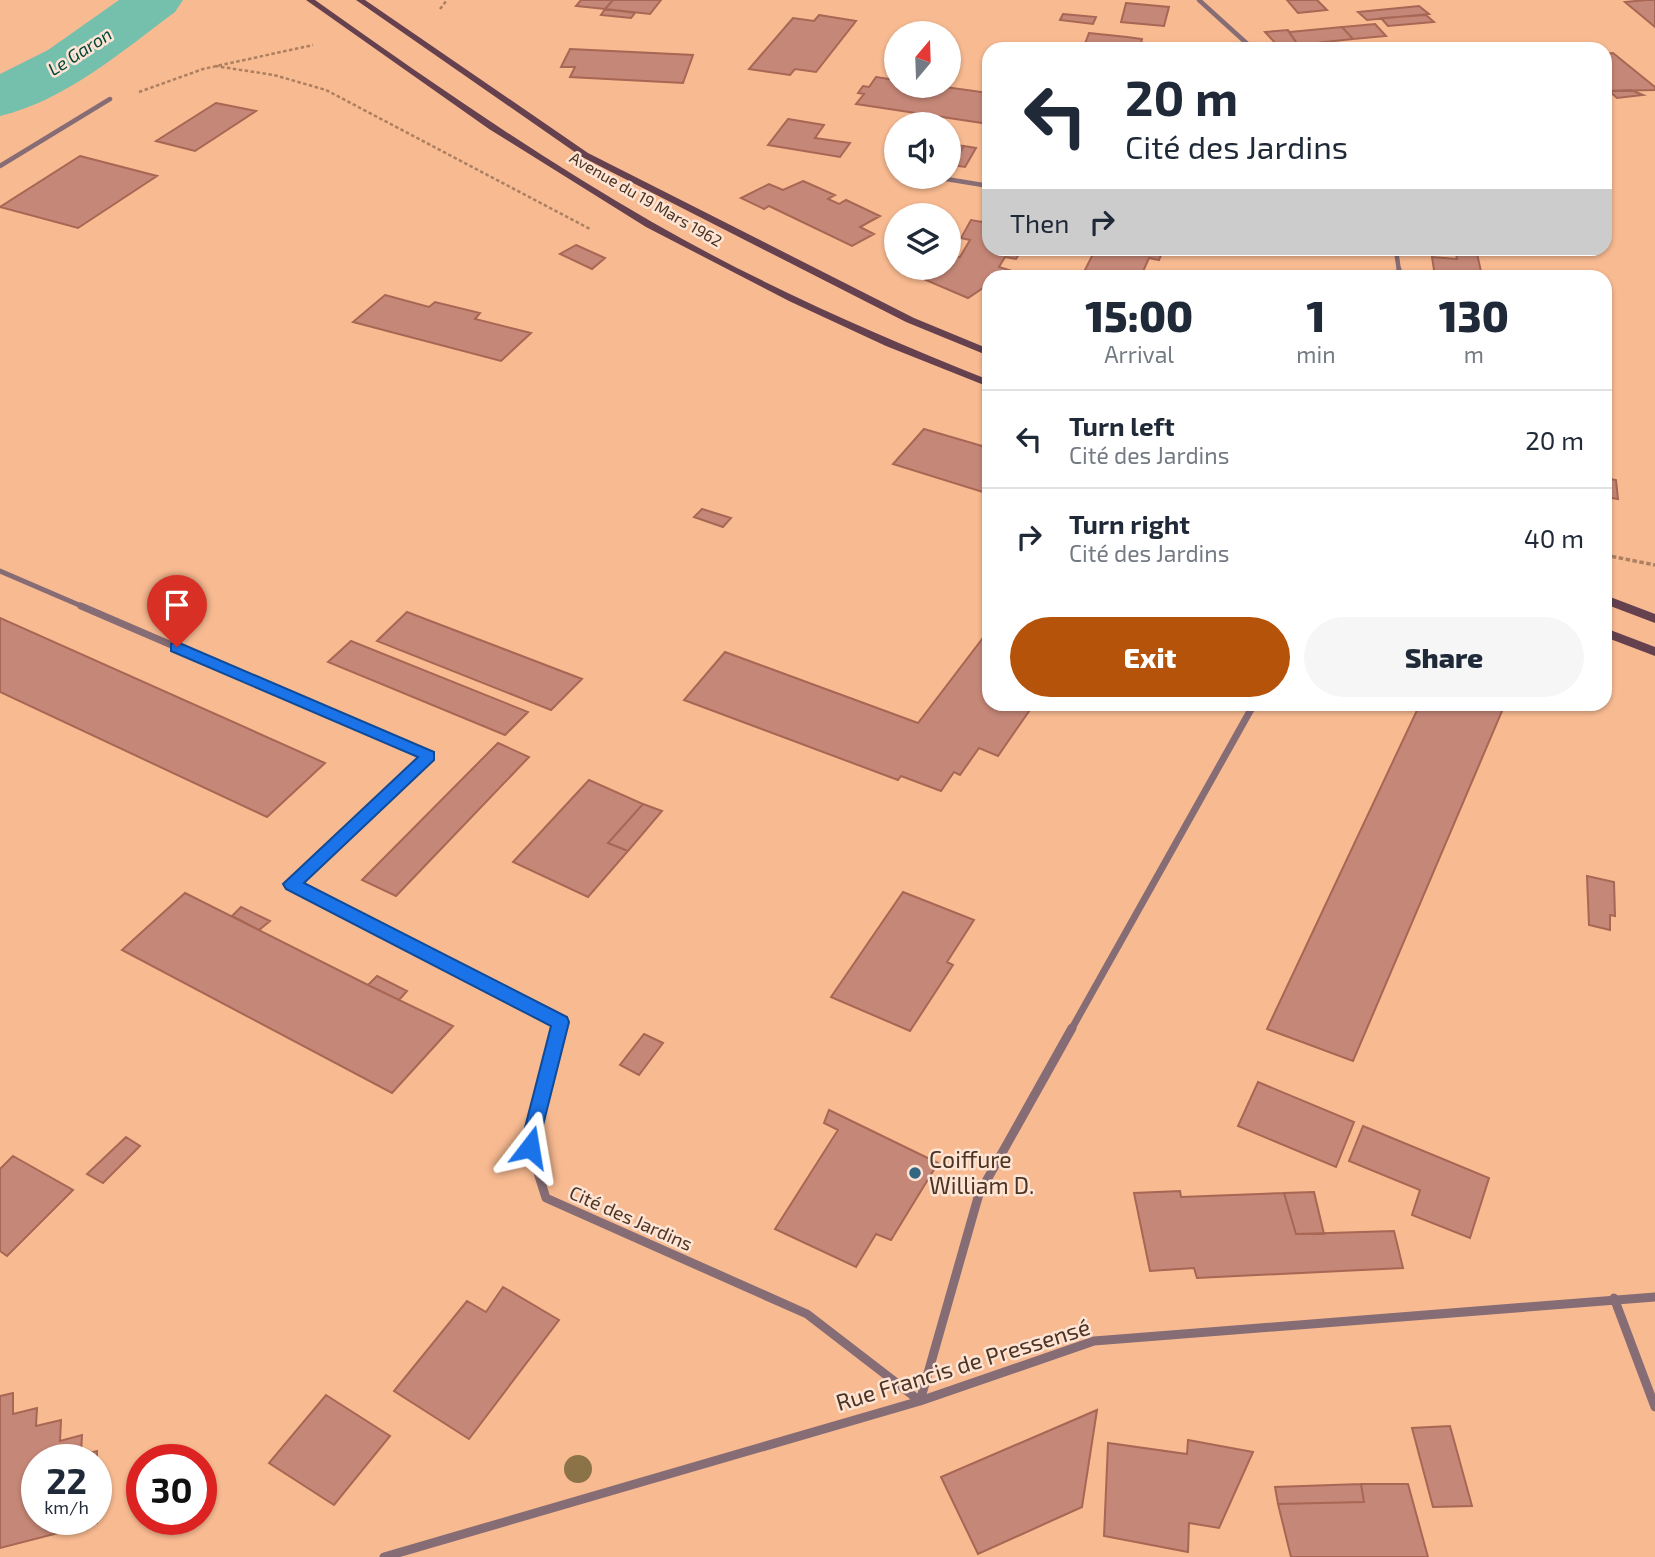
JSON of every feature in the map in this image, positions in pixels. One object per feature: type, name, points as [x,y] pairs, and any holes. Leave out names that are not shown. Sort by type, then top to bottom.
[{"type":"main road","name":"Avenue du 19 Mars 1962","points":[[310,0],[502,135],[607,200],[840,322],[982,381]]},
{"type":"main road","name":"Avenue du 19 Mars 1962","points":[[360,0],[585,155],[910,320],[982,350]]},
{"type":"main road","points":[[1612,602],[1655,620]]},
{"type":"main road","points":[[1612,635],[1655,652]]},
{"type":"street","points":[[1199,0],[1245,42]]},
{"type":"street","points":[[0,166],[110,99]]},
{"type":"street","points":[[961,181],[982,185]]},
{"type":"street","name":"Cité des Jardins","points":[[0,571],[429,756],[292,884],[560,1022],[530,1147],[546,1198],[807,1314],[920,1401]]},
{"type":"street","points":[[920,1401],[979,1194],[1250,711]]},
{"type":"street","name":"Rue Francis de Pressensé","points":[[384,1557],[920,1401],[1094,1341],[1614,1298],[1655,1297]]},
{"type":"street","points":[[1614,1298],[1655,1408]]},
{"type":"path","points":[[440,9],[447,0]]},
{"type":"path","points":[[110,99],[133,95],[172,76],[313,45]]},
{"type":"path","points":[[215,66],[274,75],[326,90],[595,232]]},
{"type":"path","points":[[1612,556],[1655,565]]},
{"type":"building","points":[[581,0],[613,0],[605,9],[576,6]]},
{"type":"building","points":[[613,0],[661,0],[650,14],[605,9]]},
{"type":"building","points":[[1287,0],[1317,0],[1327,10],[1298,13]]},
{"type":"building","points":[[1646,0],[1655,0],[1655,27],[1625,2]]},
{"type":"building","points":[[1126,3],[1169,7],[1164,26],[1121,22]]},
{"type":"building","points":[[1419,6],[1429,14],[1367,20],[1358,12]]},
{"type":"building","points":[[605,9],[635,13],[631,18],[601,15]]},
{"type":"building","points":[[1063,14],[1096,17],[1093,24],[1060,20]]},
{"type":"building","points":[[819,15],[856,21],[816,72],[795,69],[790,75],[749,69],[793,18],[814,21]]},
{"type":"building","points":[[1426,15],[1434,22],[1388,26],[1381,18]]},
{"type":"building","points":[[1375,24],[1386,36],[1353,39],[1342,27]]},
{"type":"building","points":[[1342,27],[1353,39],[1296,42],[1289,32]]},
{"type":"building","points":[[1288,30],[1296,42],[1274,42],[1265,32]]},
{"type":"building","points":[[1089,33],[1142,39],[1141,42],[1086,42]]},
{"type":"building","points":[[570,49],[693,55],[683,83],[570,77],[575,67],[561,67]]},
{"type":"building","points":[[1612,53],[1655,87],[1655,90],[1612,91]]},
{"type":"building","points":[[876,77],[884,78],[884,98],[961,98],[961,89],[982,92],[982,123],[961,120],[961,112],[909,112],[856,104],[864,94],[858,93],[863,86],[869,87]]},
{"type":"building","points":[[1631,90],[1643,95],[1617,98],[1612,91]]},
{"type":"building","points":[[216,103],[256,111],[195,151],[156,141]]},
{"type":"building","points":[[788,119],[824,125],[815,138],[850,143],[840,157],[768,145]]},
{"type":"building","points":[[964,146],[976,148],[965,167],[961,166],[961,151]]},
{"type":"building","points":[[80,156],[157,176],[78,228],[0,207]]},
{"type":"building","points":[[803,181],[835,195],[828,199],[839,204],[846,200],[880,216],[860,227],[874,234],[852,246],[769,206],[764,209],[741,198],[769,184],[783,190]]},
{"type":"building","points":[[971,220],[982,222],[982,256],[1018,256],[1016,259],[1005,257],[999,267],[1009,270],[982,270],[982,289],[968,298],[926,280],[961,280],[961,255],[970,240],[961,238]]},
{"type":"building","points":[[576,245],[605,258],[592,269],[560,254]]},
{"type":"building","points":[[1092,256],[1161,256],[1159,260],[1149,258],[1144,270],[1085,270]]},
{"type":"building","points":[[1456,256],[1478,256],[1481,270],[1434,270],[1432,257],[1457,259]]},
{"type":"building","points":[[385,295],[429,307],[435,302],[480,313],[475,319],[531,333],[501,361],[353,322]]},
{"type":"building","points":[[924,429],[982,446],[982,492],[893,464]]},
{"type":"building","points":[[1612,479],[1616,480],[1618,499],[1612,498]]},
{"type":"building","points":[[702,509],[731,518],[723,527],[694,517]]},
{"type":"building","points":[[407,612],[582,679],[551,710],[377,641]]},
{"type":"building","points":[[0,618],[325,763],[267,817],[0,692]]},
{"type":"building","points":[[982,639],[982,711],[1029,711],[998,756],[979,748],[960,775],[954,772],[941,791],[901,776],[898,780],[684,700],[725,652],[918,723]]},
{"type":"building","points":[[351,641],[528,712],[505,735],[328,662]]},
{"type":"building","points":[[1417,711],[1502,711],[1353,1061],[1267,1029]]},
{"type":"building","points":[[498,743],[529,757],[396,896],[362,880]]},
{"type":"building","points":[[589,780],[643,804],[608,843],[628,851],[588,897],[513,862]]},
{"type":"building","points":[[643,804],[662,811],[628,851],[608,843]]},
{"type":"building","points":[[1587,876],[1614,882],[1615,916],[1610,915],[1610,930],[1589,925]]},
{"type":"building","points":[[903,892],[974,920],[947,962],[953,965],[910,1031],[831,997]]},
{"type":"building","points":[[185,893],[453,1026],[392,1093],[122,950]]},
{"type":"building","points":[[241,907],[270,921],[259,930],[232,916]]},
{"type":"building","points":[[377,976],[407,991],[399,1000],[368,985]]},
{"type":"building","points":[[644,1034],[663,1043],[639,1075],[620,1065]]},
{"type":"building","points":[[1258,1082],[1354,1122],[1336,1167],[1238,1126]]},
{"type":"building","points":[[829,1110],[938,1163],[891,1240],[876,1234],[856,1267],[775,1229],[838,1130],[824,1123]]},
{"type":"building","points":[[1363,1126],[1489,1178],[1470,1238],[1412,1215],[1420,1190],[1349,1161]]},
{"type":"building","points":[[126,1137],[140,1146],[103,1183],[87,1174]]},
{"type":"building","points":[[13,1156],[73,1190],[7,1256],[0,1251],[0,1169]]},
{"type":"building","points":[[1180,1191],[1181,1197],[1284,1193],[1296,1234],[1394,1231],[1403,1268],[1197,1278],[1194,1268],[1150,1271],[1134,1193]]},
{"type":"building","points":[[1314,1192],[1324,1234],[1296,1234],[1284,1193]]},
{"type":"building","points":[[503,1287],[559,1320],[469,1439],[394,1391],[467,1301],[486,1312]]},
{"type":"building","points":[[13,1393],[13,1414],[37,1408],[36,1426],[61,1420],[60,1441],[82,1435],[82,1444],[21,1444],[21,1535],[50,1535],[0,1548],[0,1396]]},
{"type":"building","points":[[326,1395],[390,1436],[334,1505],[269,1463]]},
{"type":"building","points":[[1097,1410],[1082,1507],[978,1554],[941,1477]]},
{"type":"building","points":[[1450,1426],[1472,1506],[1433,1507],[1412,1428]]},
{"type":"building","points":[[1188,1440],[1253,1452],[1219,1528],[1189,1523],[1188,1552],[1104,1536],[1108,1443],[1187,1454]]},
{"type":"building","points":[[1361,1484],[1364,1502],[1278,1504],[1275,1487]]},
{"type":"building","points":[[1361,1484],[1408,1484],[1428,1557],[1291,1557],[1278,1504],[1364,1502]]},
{"type":"waterway","name":"Le Garon","points":[[0,98],[69,63],[155,0]]},
{"type":"place","name":"Coiffure William D.","points":[[915,1173]]},
{"type":"route","points":[[177,647],[429,756],[292,884],[560,1022],[530,1147]]}]
